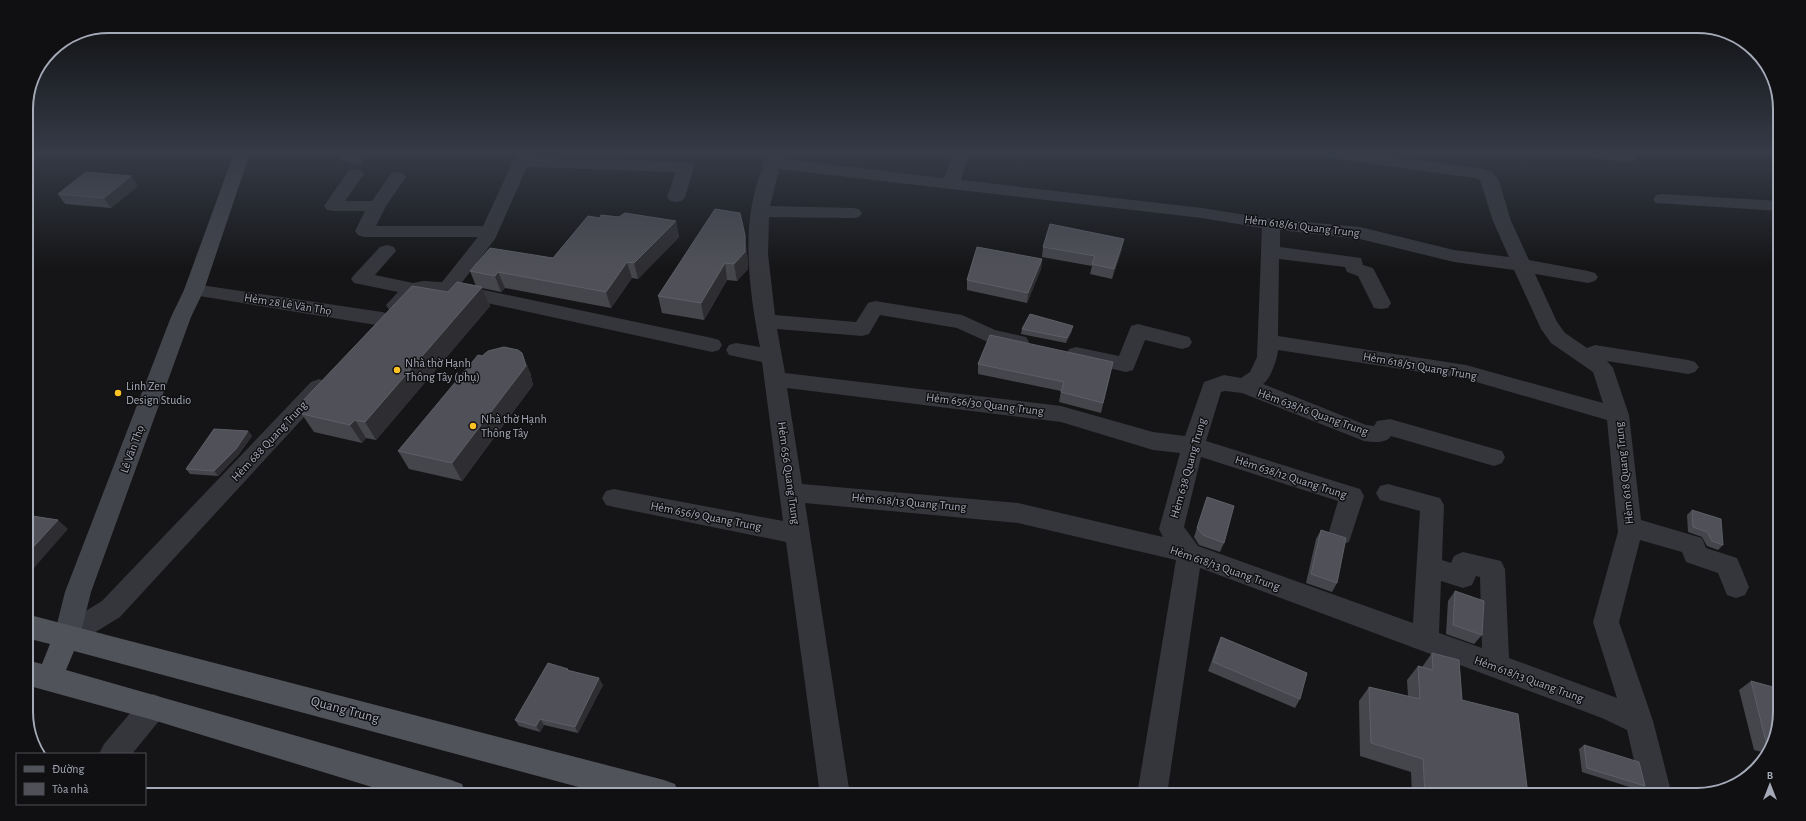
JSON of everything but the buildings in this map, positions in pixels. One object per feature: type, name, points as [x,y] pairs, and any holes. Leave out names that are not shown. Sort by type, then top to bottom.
[{"type":"main road","name":"Lê Văn Thọ","points":[[38,675],[68,636],[78,592],[180,317],[194,290],[229,191]]},
{"type":"main road","name":"Quang Trung","points":[[33,628],[638,788]]},
{"type":"main road","points":[[38,675],[153,707],[388,787]]},
{"type":"street","points":[[339,191],[333,206],[378,206]]},
{"type":"street","points":[[388,191],[364,231],[490,232]]},
{"type":"street","points":[[447,289],[485,252],[490,232],[508,191]]},
{"type":"street","points":[[676,197],[678,191]]},
{"type":"street","name":"Hẻm 656 Quang Trung","points":[[764,191],[760,222],[761,288],[765,321],[774,368],[834,788]]},
{"type":"street","name":"Hẻm 618/61 Quang Trung","points":[[1014,191],[1202,213],[1271,224],[1360,233],[1454,256],[1521,265],[1588,277]]},
{"type":"street","name":"Hẻm 618 Quang Trung","points":[[1493,191],[1502,220],[1548,324],[1558,338],[1602,368],[1618,414],[1630,532],[1606,622],[1639,721],[1656,788]]},
{"type":"street","points":[[1662,199],[1773,206]]},
{"type":"street","points":[[761,211],[853,213]]},
{"type":"street","points":[[1244,386],[1258,377],[1267,357],[1271,224]]},
{"type":"street","points":[[387,251],[361,278],[413,289]]},
{"type":"street","points":[[1270,252],[1354,262],[1354,268],[1366,272],[1381,303]]},
{"type":"street","points":[[367,336],[413,289],[421,286],[447,289],[712,345]]},
{"type":"street","name":"Hẻm 28 Lê Văn Thọ","points":[[194,290],[382,319]]},
{"type":"street","points":[[765,321],[862,330],[875,308],[962,322],[990,336],[1036,346]]},
{"type":"street","points":[[1059,351],[1126,365],[1138,331],[1182,342]]},
{"type":"street","name":"Hẻm 618/51 Quang Trung","points":[[1267,341],[1466,372],[1618,414]]},
{"type":"street","name":"Hẻm 656/30 Quang Trung","points":[[736,350],[774,368],[1061,414],[1153,440],[1193,446]]},
{"type":"street","points":[[1589,358],[1594,352],[1688,367]]},
{"type":"street","name":"Hẻm 688 Quang Trung","points":[[68,636],[111,609],[336,370]]},
{"type":"street","name":"Hẻm 638 Quang Trung","points":[[1189,553],[1171,529],[1193,446],[1212,387],[1224,383],[1244,386]]},
{"type":"street","name":"Hẻm 638/16 Quang Trung","points":[[1244,386],[1364,433],[1381,433],[1385,427],[1390,427],[1494,457]]},
{"type":"street","name":"Hẻm 638/12 Quang Trung","points":[[1193,446],[1352,496],[1340,535]]},
{"type":"street","name":"Hẻm 618/13 Quang Trung","points":[[791,492],[1018,512],[1189,553],[1610,708],[1639,721]]},
{"type":"street","points":[[1388,493],[1432,505],[1425,641]]},
{"type":"street","name":"Hẻm 656/9 Quang Trung","points":[[614,498],[797,534]]},
{"type":"street","points":[[1630,526],[1693,545],[1695,555],[1728,565],[1736,587]]},
{"type":"street","points":[[1153,788],[1189,553]]},
{"type":"street","points":[[1429,567],[1463,576],[1463,563],[1492,570],[1496,666]]},
{"type":"street","points":[[115,753],[153,707]]},
{"type":"place","name":"Nhà thờ Hạnh Thông Tây (phụ)","points":[[397,370]]},
{"type":"place","name":"Linh Zen Design Studio","points":[[118,393]]},
{"type":"place","name":"Nhà thờ Hạnh Thông Tây","points":[[473,426]]}]
